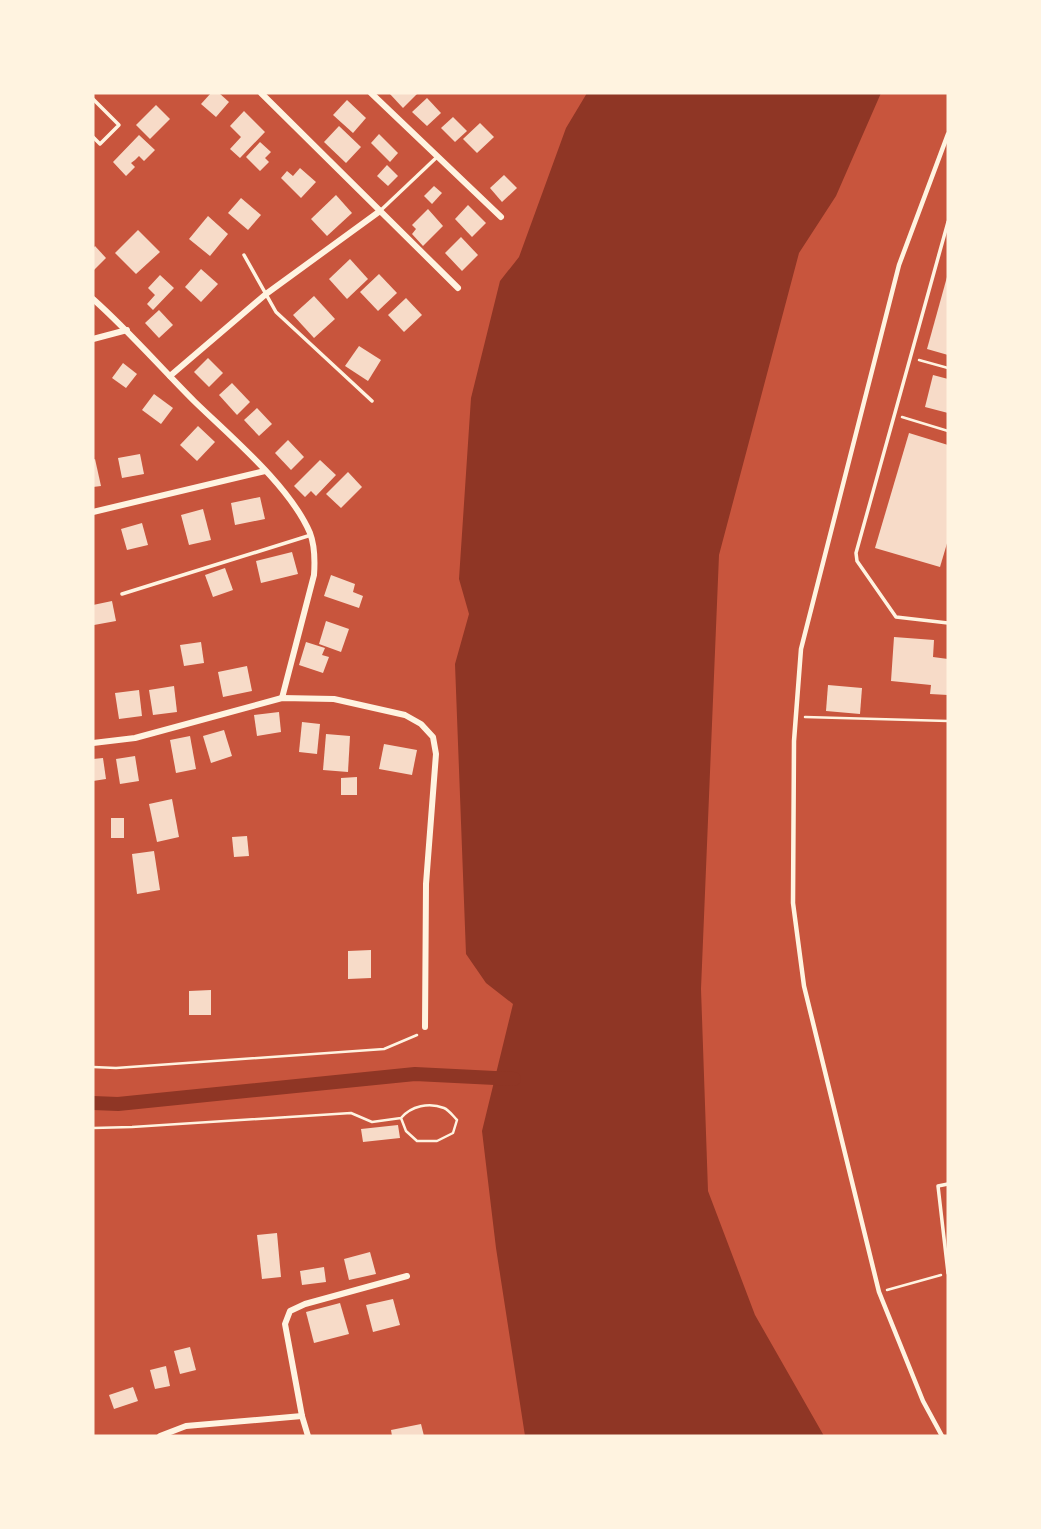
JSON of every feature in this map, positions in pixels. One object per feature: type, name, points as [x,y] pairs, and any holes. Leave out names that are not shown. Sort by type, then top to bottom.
[{"type":"street","points":[[261,93],[458,288]]},
{"type":"street","points":[[372,93],[500,217]]},
{"type":"street","points":[[942,1436],[923,1401],[879,1292],[804,986],[793,903],[796,717],[801,649],[896,278],[948,134]]},
{"type":"street","points":[[170,376],[266,294],[380,211]]},
{"type":"street","points":[[93,299],[127,330],[265,471],[291,501],[311,535],[315,555],[314,575],[282,698]]},
{"type":"street","points":[[93,339],[127,330]]},
{"type":"street","points":[[93,512],[265,471]]},
{"type":"street","points":[[93,743],[135,738],[282,698],[334,699],[405,715],[421,724],[433,737],[436,754],[426,884],[425,1027]]},
{"type":"street","points":[[308,1436],[285,1324],[290,1311],[305,1304],[407,1276]]},
{"type":"street","points":[[160,1436],[186,1426],[302,1416]]},
{"type":"lane","points":[[93,99],[119,125],[100,144],[93,137]]},
{"type":"lane","points":[[380,211],[438,157]]},
{"type":"lane","points":[[948,222],[856,553],[857,561],[896,617],[948,623]]},
{"type":"lane","points":[[244,256],[276,312],[372,401]]},
{"type":"lane","points":[[122,594],[311,535]]},
{"type":"lane","points":[[948,1184],[938,1186],[948,1273]]},
{"type":"path","points":[[916,371],[920,359],[948,368]]},
{"type":"path","points":[[902,417],[948,431]]},
{"type":"path","points":[[796,717],[948,721]]},
{"type":"path","points":[[93,1067],[116,1068],[384,1049],[414,1038],[425,1027]]},
{"type":"path","points":[[93,1128],[132,1128],[351,1113],[372,1122],[401,1118],[408,1110],[425,1105],[445,1108],[457,1120],[453,1133],[437,1141],[417,1141],[406,1131],[401,1118]]},
{"type":"path","points":[[879,1292],[948,1273]]},
{"type":"shaded area","points":[[587,93],[881,93],[836,196],[799,253],[719,555],[701,989],[708,1191],[755,1315],[824,1436],[525,1436],[496,1248],[482,1131],[513,1004],[486,983],[466,954],[455,664],[469,614],[459,579],[471,398],[500,281],[519,257],[566,128]]},
{"type":"building","points":[[211,93],[219,93],[229,102],[216,117],[201,104]]},
{"type":"building","points":[[389,93],[418,93],[403,108]]},
{"type":"building","points":[[427,98],[441,113],[427,126],[412,112]]},
{"type":"building","points":[[347,100],[366,118],[353,133],[333,115]]},
{"type":"building","points":[[156,105],[170,119],[150,139],[136,125]]},
{"type":"building","points":[[244,111],[265,132],[240,158],[230,149],[241,137],[230,126]]},
{"type":"building","points":[[453,117],[467,131],[455,142],[441,128]]},
{"type":"building","points":[[480,123],[494,137],[477,153],[463,139]]},
{"type":"building","points":[[339,126],[361,147],[346,163],[324,142]]},
{"type":"building","points":[[379,134],[398,153],[390,162],[371,143]]},
{"type":"building","points":[[139,135],[155,150],[144,161],[139,156],[131,163],[135,167],[126,176],[113,162]]},
{"type":"building","points":[[260,142],[271,152],[265,158],[269,162],[260,171],[246,157]]},
{"type":"building","points":[[387,165],[398,176],[388,186],[377,176]]},
{"type":"building","points":[[300,168],[316,182],[301,198],[281,178],[287,171],[293,176]]},
{"type":"building","points":[[504,175],[517,188],[502,202],[490,188]]},
{"type":"building","points":[[434,186],[442,193],[432,204],[424,196]]},
{"type":"building","points":[[336,195],[352,213],[327,236],[311,219]]},
{"type":"building","points":[[241,198],[261,215],[248,230],[228,213]]},
{"type":"building","points":[[468,205],[486,223],[472,237],[455,219]]},
{"type":"building","points":[[428,209],[443,226],[423,246],[412,234],[416,229],[412,225]]},
{"type":"building","points":[[208,216],[228,234],[210,256],[189,239]]},
{"type":"building","points":[[138,230],[160,252],[136,274],[115,253]]},
{"type":"building","points":[[461,237],[478,255],[462,271],[445,253]]},
{"type":"building","points":[[95,246],[106,258],[93,271],[93,249]]},
{"type":"building","points":[[350,259],[368,279],[347,299],[329,279]]},
{"type":"building","points":[[201,269],[218,284],[201,302],[185,287]]},
{"type":"building","points":[[379,274],[397,293],[378,311],[360,292]]},
{"type":"building","points":[[160,275],[174,288],[153,310],[147,304],[155,295],[148,288]]},
{"type":"building","points":[[948,277],[948,355],[927,349]]},
{"type":"building","points":[[314,296],[335,319],[314,338],[293,315]]},
{"type":"building","points":[[406,298],[422,315],[404,332],[388,315]]},
{"type":"building","points":[[159,310],[173,325],[159,338],[145,323]]},
{"type":"building","points":[[359,346],[381,360],[368,381],[345,366]]},
{"type":"building","points":[[208,358],[223,373],[209,387],[194,372]]},
{"type":"building","points":[[123,363],[137,374],[126,388],[112,378]]},
{"type":"building","points":[[933,375],[948,379],[948,413],[925,407]]},
{"type":"building","points":[[232,383],[250,402],[237,415],[219,395]]},
{"type":"building","points":[[154,394],[173,408],[161,424],[142,410]]},
{"type":"building","points":[[257,408],[272,424],[259,436],[244,420]]},
{"type":"building","points":[[198,426],[215,442],[197,461],[180,445]]},
{"type":"building","points":[[909,433],[948,445],[948,540],[940,567],[875,548]]},
{"type":"building","points":[[288,440],[304,457],[291,470],[275,453]]},
{"type":"building","points":[[140,454],[144,474],[122,478],[118,458]]},
{"type":"building","points":[[95,459],[101,486],[93,487],[93,460]]},
{"type":"building","points":[[320,460],[336,475],[316,496],[311,491],[305,497],[294,486]]},
{"type":"building","points":[[348,472],[362,487],[341,508],[326,494]]},
{"type":"building","points":[[260,497],[265,519],[235,525],[231,503]]},
{"type":"building","points":[[203,509],[211,540],[189,545],[181,515]]},
{"type":"building","points":[[142,523],[148,545],[127,550],[121,529]]},
{"type":"building","points":[[292,552],[298,574],[261,583],[256,561]]},
{"type":"building","points":[[225,568],[233,590],[213,597],[205,575]]},
{"type":"building","points":[[331,575],[355,584],[353,592],[363,596],[359,608],[324,596]]},
{"type":"building","points":[[112,601],[116,621],[94,625],[93,605]]},
{"type":"building","points":[[326,621],[349,629],[341,652],[319,644]]},
{"type":"building","points":[[894,637],[934,640],[933,657],[948,659],[948,695],[930,694],[931,685],[891,681]]},
{"type":"building","points":[[201,642],[204,663],[184,666],[180,645]]},
{"type":"building","points":[[306,642],[325,648],[322,655],[329,657],[323,673],[299,665]]},
{"type":"building","points":[[247,666],[252,691],[223,697],[218,672]]},
{"type":"building","points":[[828,685],[862,688],[860,714],[826,711]]},
{"type":"building","points":[[174,686],[177,712],[153,715],[149,690]]},
{"type":"building","points":[[139,690],[142,716],[119,719],[115,693]]},
{"type":"building","points":[[279,712],[281,732],[257,736],[254,715]]},
{"type":"building","points":[[302,722],[320,724],[317,754],[299,752]]},
{"type":"building","points":[[224,730],[232,756],[211,763],[203,736]]},
{"type":"building","points":[[326,734],[350,736],[348,772],[323,770]]},
{"type":"building","points":[[190,736],[196,769],[176,773],[170,740]]},
{"type":"building","points":[[384,744],[417,750],[412,775],[379,769]]},
{"type":"building","points":[[135,756],[139,781],[120,784],[116,759]]},
{"type":"building","points":[[103,758],[106,779],[93,781],[93,759]]},
{"type":"building","points":[[357,777],[357,795],[341,795],[341,778]]},
{"type":"building","points":[[172,799],[179,837],[157,842],[149,804]]},
{"type":"building","points":[[111,818],[124,818],[124,838],[111,838]]},
{"type":"building","points":[[247,836],[249,856],[234,857],[232,837]]},
{"type":"building","points":[[154,851],[160,890],[137,894],[132,854]]},
{"type":"building","points":[[371,950],[371,978],[348,979],[348,951]]},
{"type":"building","points":[[211,990],[211,1015],[189,1015],[189,991]]},
{"type":"building","points":[[398,1125],[400,1138],[363,1142],[361,1129]]},
{"type":"building","points":[[277,1233],[281,1277],[262,1279],[257,1235]]},
{"type":"building","points":[[370,1252],[376,1274],[349,1280],[344,1259]]},
{"type":"building","points":[[324,1267],[326,1282],[302,1285],[300,1271]]},
{"type":"building","points":[[393,1299],[400,1325],[373,1332],[366,1305]]},
{"type":"building","points":[[340,1303],[349,1334],[314,1343],[306,1312]]},
{"type":"building","points":[[190,1347],[196,1370],[180,1374],[174,1351]]},
{"type":"building","points":[[166,1366],[170,1386],[155,1389],[150,1370]]},
{"type":"building","points":[[133,1387],[138,1401],[114,1409],[109,1395]]},
{"type":"building","points":[[421,1424],[424,1436],[392,1436],[391,1430]]},
{"type":"waterway","points":[[93,1103],[118,1104],[415,1074],[514,1079]]}]
